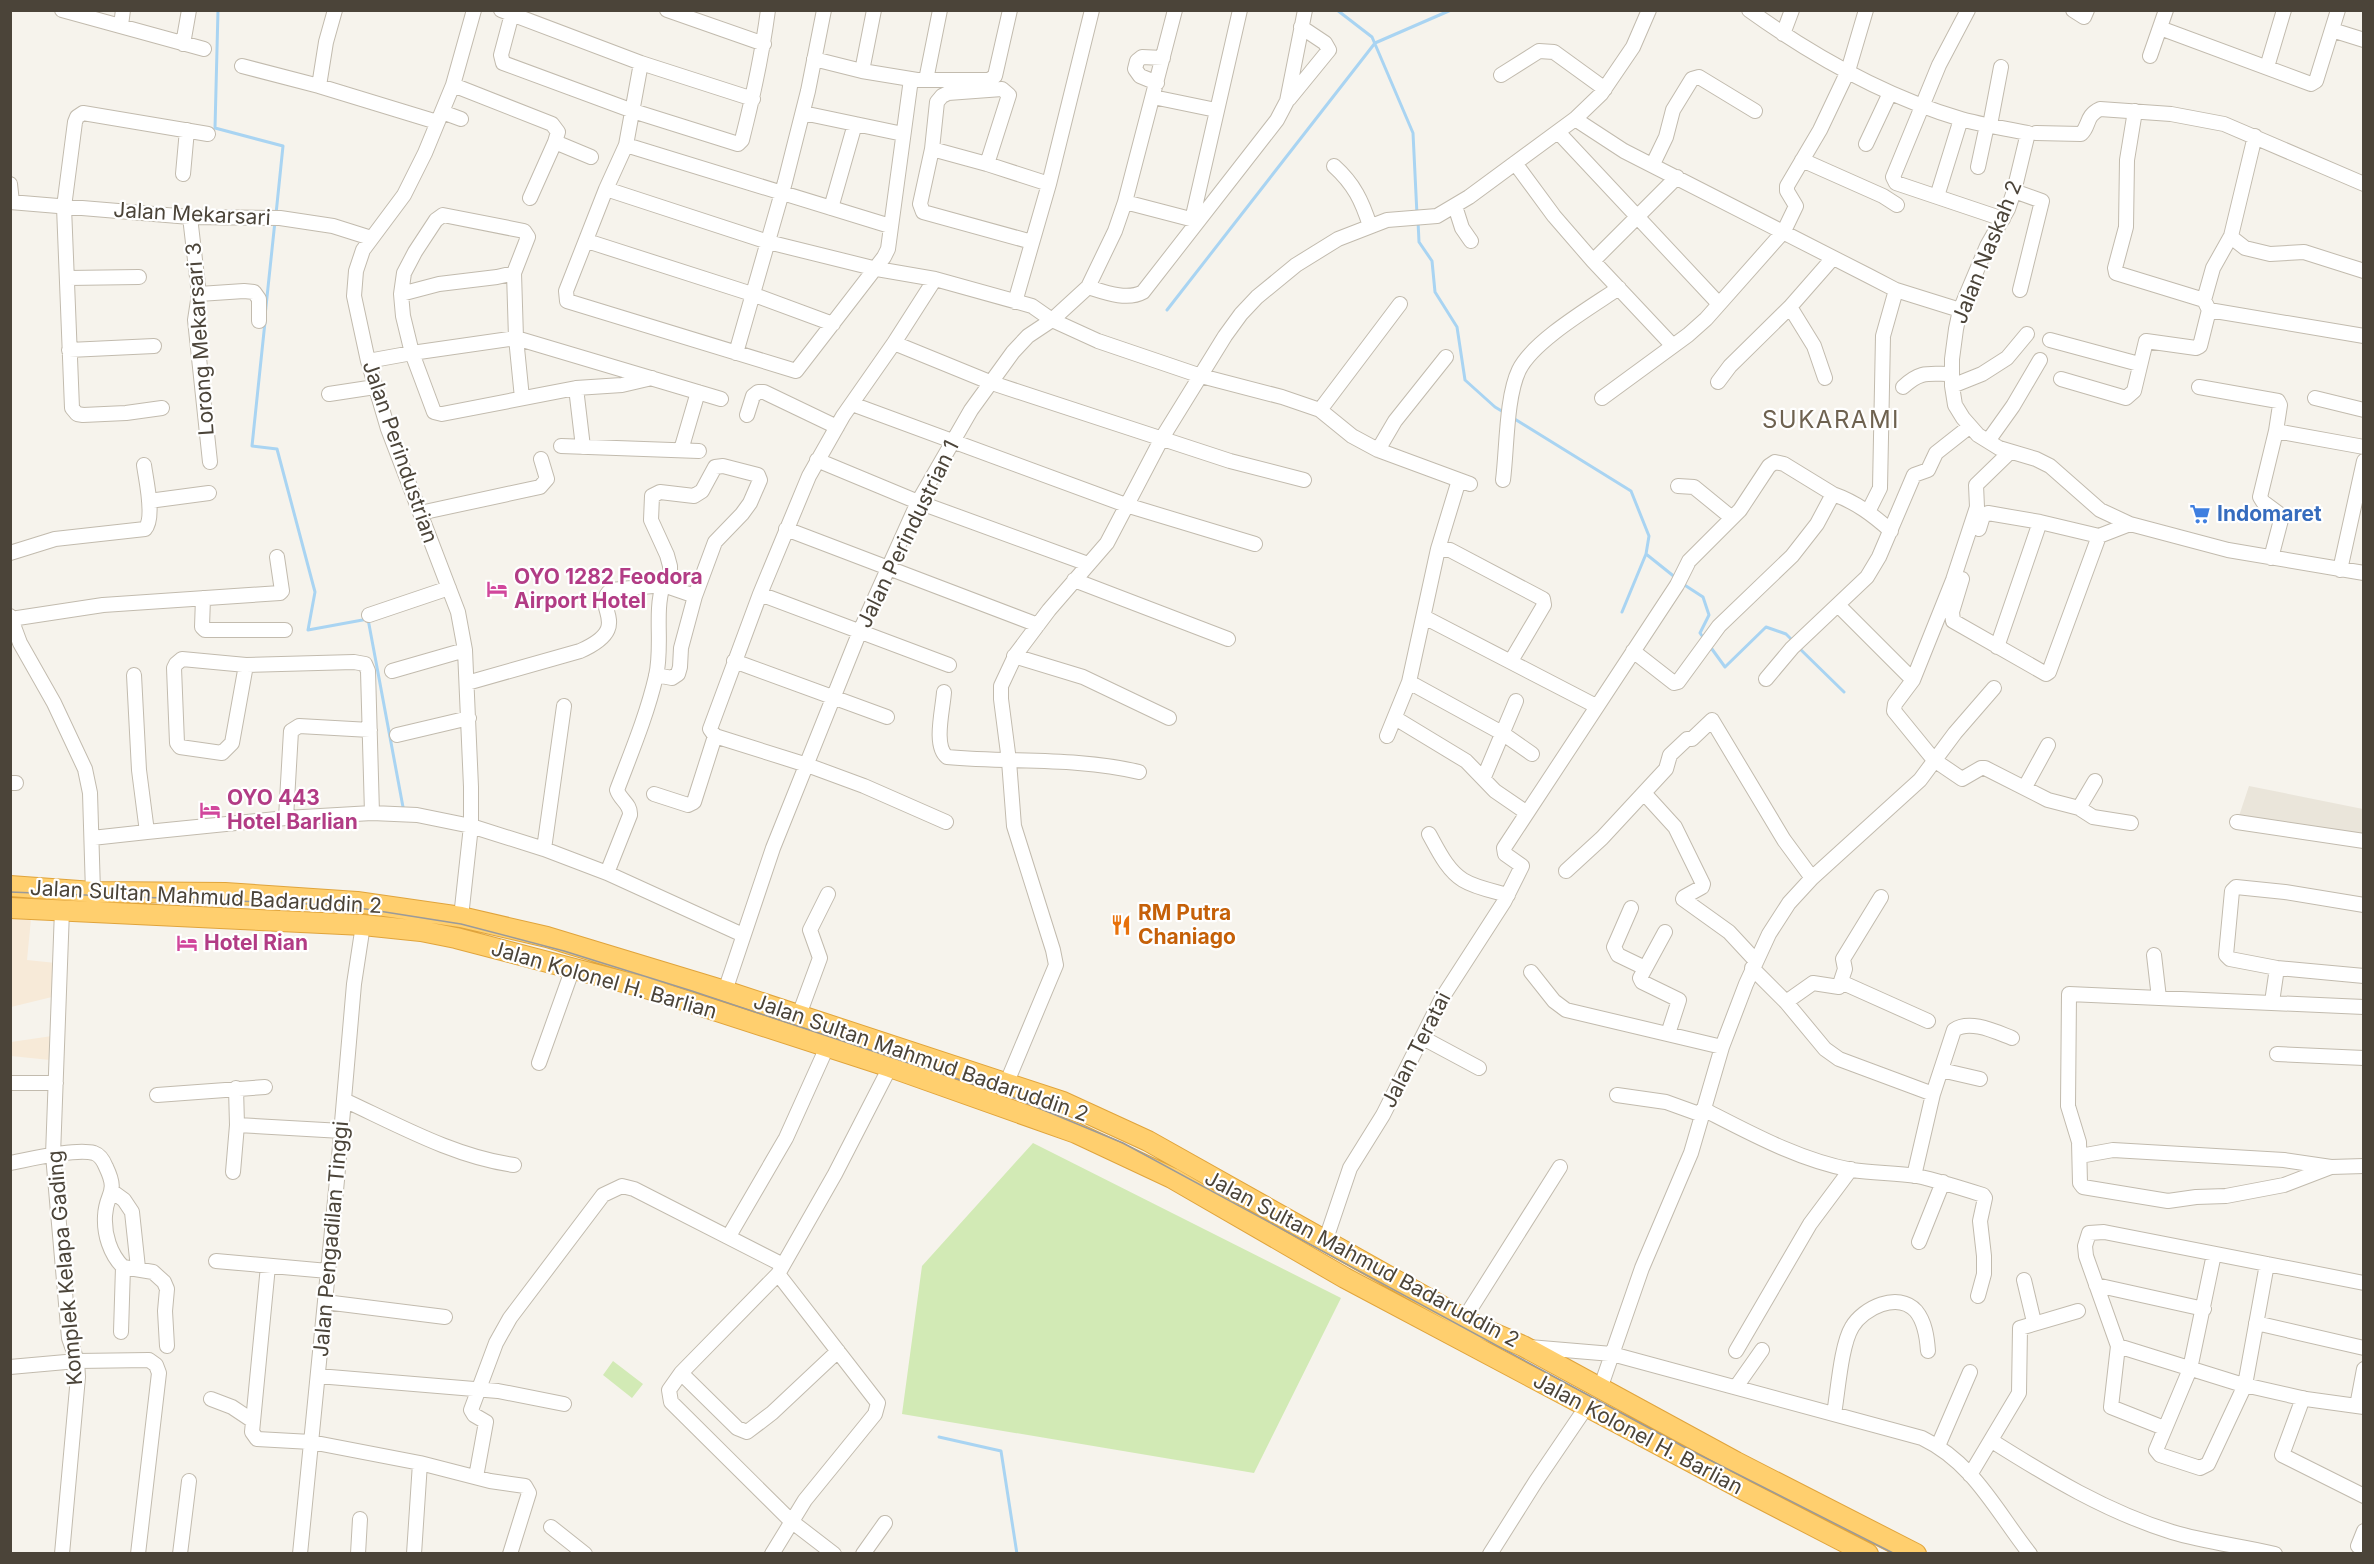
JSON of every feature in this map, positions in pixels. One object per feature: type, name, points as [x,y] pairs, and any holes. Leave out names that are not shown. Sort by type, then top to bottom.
[{"type":"highway","name":"Jalan Sultan Mahmud Badaruddin 2","points":[[10,886],[93,892],[225,893],[357,902],[461,917],[547,937],[725,991],[1051,1097],[1148,1141],[1464,1319],[1523,1346],[1746,1467],[1916,1554]]},
{"type":"highway","name":"Jalan Kolonel H. Barlian","points":[[10,908],[363,925],[421,931],[643,987],[890,1067],[1094,1141],[1161,1173],[1345,1278],[1868,1554]]},
{"type":"highway","points":[[1042,1121],[1051,1097]]},
{"type":"street","points":[[62,10],[204,50]]},
{"type":"street","points":[[121,25],[123,10]]},
{"type":"street","points":[[183,44],[189,10]]},
{"type":"street","points":[[319,86],[326,42],[335,10]]},
{"type":"street","name":"Jalan Perindustrian","points":[[461,917],[471,826],[465,650],[458,612],[387,429],[368,362],[354,296],[356,272],[363,250],[404,195],[453,84],[474,10]]},
{"type":"street","points":[[667,10],[764,44]]},
{"type":"street","points":[[753,99],[641,63],[509,12],[501,54],[503,63],[633,111],[738,144],[742,140],[753,99],[768,10]]},
{"type":"street","points":[[735,353],[782,194],[803,113],[824,10]]},
{"type":"street","points":[[862,71],[874,10]]},
{"type":"street","points":[[926,80],[940,10]]},
{"type":"street","points":[[814,59],[862,71],[911,79],[989,80],[995,76],[1010,10]]},
{"type":"street","points":[[1015,303],[1049,184],[1092,10]]},
{"type":"street","name":"Jalan Perindustrian 1","points":[[725,991],[773,848],[860,632],[918,502],[951,440],[1021,344],[1052,320],[1088,287],[1114,231],[1125,202],[1175,10]]},
{"type":"street","points":[[1196,221],[1216,110],[1240,10]]},
{"type":"street","points":[[1287,101],[1305,10]]},
{"type":"street","points":[[1007,1082],[1056,965],[1014,826],[1009,761],[1002,718],[1001,686],[1014,656],[1074,580],[1107,543],[1162,438],[1230,329],[1257,297],[1318,250],[1370,226],[1387,220],[1437,216],[1455,206],[1558,132],[1575,119],[1605,89],[1633,47],[1649,10]]},
{"type":"street","name":"Jalan Naskah 2","points":[[1749,10],[1812,54],[1890,93],[1961,119],[2028,133],[2014,191],[1960,310],[1956,329],[1952,380],[1955,405],[1970,427],[2009,453],[2036,459],[2050,466],[2100,510],[2130,524],[2228,550],[2364,573]]},
{"type":"street","points":[[1783,34],[1792,10]]},
{"type":"street","points":[[1602,398],[1688,335],[1784,231],[1797,206],[1787,188],[1820,130],[1848,71],[1866,10]]},
{"type":"street","points":[[1968,10],[1939,65],[1893,177],[1896,183],[2003,219]]},
{"type":"street","points":[[2073,10],[2084,17],[2087,10]]},
{"type":"street","points":[[2150,56],[2166,10]]},
{"type":"street","points":[[2267,67],[2284,10]]},
{"type":"street","points":[[2160,28],[2311,84],[2314,83],[2338,10]]},
{"type":"street","points":[[1088,287],[1133,296],[1143,292],[1196,221],[1277,120],[1287,101],[1329,51],[1326,43],[1301,27]]},
{"type":"street","points":[[2332,30],[2364,40]]},
{"type":"street","points":[[1501,75],[1539,51],[1554,52],[1605,89]]},
{"type":"street","points":[[1163,58],[1142,57],[1135,69],[1155,90],[1216,110]]},
{"type":"street","points":[[641,63],[626,145],[566,291],[566,298],[570,303],[796,370],[877,269],[888,249],[911,79]]},
{"type":"street","points":[[242,66],[439,117],[461,119]]},
{"type":"street","points":[[1978,167],[2001,67]]},
{"type":"street","points":[[1653,164],[1666,137],[1673,110],[1692,79],[1699,77],[1755,111]]},
{"type":"street","points":[[453,84],[552,124],[558,132],[530,198]]},
{"type":"street","points":[[987,164],[1009,95],[1002,89],[948,93],[942,96],[937,102],[932,149],[920,204],[923,212],[1032,242]]},
{"type":"street","points":[[1866,144],[1890,93]]},
{"type":"street","points":[[2036,133],[2080,134],[2084,132],[2088,118],[2100,109],[2170,114],[2224,124],[2364,184]]},
{"type":"street","points":[[2134,111],[2127,160],[2126,227],[2115,267],[2116,273],[2206,305],[2364,336]]},
{"type":"street","points":[[162,408],[126,413],[77,414],[72,408],[64,207],[75,122],[77,117],[83,113],[208,134]]},
{"type":"street","points":[[803,113],[903,134]]},
{"type":"street","points":[[1575,119],[1624,151],[1896,290],[1960,310]]},
{"type":"street","points":[[1939,190],[1961,119]]},
{"type":"street","points":[[831,208],[855,124]]},
{"type":"street","points":[[183,174],[188,130]]},
{"type":"street","points":[[1558,132],[1719,304]]},
{"type":"street","points":[[2061,379],[2127,398],[2134,391],[2144,344],[2148,340],[2199,347],[2213,268],[2231,237],[2255,136]]},
{"type":"street","points":[[555,142],[591,157]]},
{"type":"street","points":[[626,145],[890,226]]},
{"type":"street","points":[[932,149],[1049,184]]},
{"type":"street","points":[[1802,160],[1898,205]]},
{"type":"street","points":[[1515,163],[1554,216],[1593,261],[1674,346]]},
{"type":"street","points":[[1334,166],[1354,187],[1370,226]]},
{"type":"street","points":[[1593,261],[1677,177]]},
{"type":"street","points":[[10,184],[11,202]]},
{"type":"street","points":[[606,189],[768,242],[877,269],[935,279],[1032,306],[1052,320],[1098,341],[1201,376],[1282,397],[1320,410],[1352,436],[1378,450],[1465,482],[1438,549],[1408,682],[1387,736]]},
{"type":"street","points":[[2014,191],[2042,201],[2020,290]]},
{"type":"street","name":"Jalan Mekarsari","points":[[11,202],[190,217],[275,218],[333,226],[370,238]]},
{"type":"street","points":[[1125,202],[1196,221]]},
{"type":"street","points":[[1455,206],[1462,228],[1471,241]]},
{"type":"street","points":[[522,398],[516,338],[514,273],[528,237],[524,231],[443,215],[436,220],[415,252],[404,273],[401,294],[403,316],[412,353],[432,410],[442,414],[576,388],[622,385],[652,378]]},
{"type":"street","name":"Lorong Mekarsari 3","points":[[190,217],[199,294],[195,320],[210,462]]},
{"type":"street","points":[[2231,237],[2245,248],[2270,254],[2304,252],[2364,271]]},
{"type":"street","points":[[587,241],[753,294],[833,324]]},
{"type":"street","points":[[1718,382],[1730,366],[1790,308],[1833,258]]},
{"type":"street","points":[[401,294],[439,284],[514,273]]},
{"type":"street","points":[[68,278],[139,277]]},
{"type":"street","points":[[935,279],[817,460],[760,594],[710,729],[715,736],[807,765],[946,822]]},
{"type":"street","points":[[1503,480],[1513,387],[1518,371],[1528,355],[1619,288]]},
{"type":"street","points":[[1868,512],[1880,488],[1883,336],[1896,290]]},
{"type":"street","points":[[199,294],[254,292],[259,299],[259,321]]},
{"type":"street","points":[[1320,410],[1400,304]]},
{"type":"street","points":[[1790,308],[1814,346],[1825,378]]},
{"type":"street","points":[[1903,387],[1914,377],[1921,375],[1952,380],[1982,374],[2007,358],[2027,334]]},
{"type":"street","points":[[368,362],[412,353],[516,338],[721,399]]},
{"type":"street","points":[[2050,340],[2139,364]]},
{"type":"street","points":[[894,344],[992,383],[1230,461],[1305,480]]},
{"type":"street","points":[[69,350],[154,346]]},
{"type":"street","points":[[1378,450],[1395,421],[1446,357]]},
{"type":"street","points":[[1988,441],[2013,406],[2040,360]]},
{"type":"street","points":[[329,394],[375,387]]},
{"type":"street","points":[[2199,387],[2278,401],[2280,405],[2260,497],[2263,502],[2282,516],[2271,558]]},
{"type":"street","points":[[576,388],[583,447]]},
{"type":"street","points":[[681,450],[698,392]]},
{"type":"street","points":[[747,415],[753,396],[758,392],[764,392],[837,427]]},
{"type":"street","points":[[2315,398],[2364,410]]},
{"type":"street","points":[[852,404],[1126,506],[1255,543]]},
{"type":"street","points":[[1766,680],[1796,644],[1867,577],[1891,531],[1914,475],[1928,470],[1936,453],[1970,427]]},
{"type":"street","points":[[2276,431],[2364,447]]},
{"type":"street","points":[[561,446],[699,451]]},
{"type":"street","points":[[2009,453],[1976,485],[1977,507],[1953,580],[1913,680],[1893,709],[1934,760],[1962,779],[1985,768],[2048,800],[2079,808],[2093,817],[2131,823]]},
{"type":"street","points":[[420,513],[540,488],[547,479],[541,459]]},
{"type":"street","points":[[817,460],[918,502],[1088,564]]},
{"type":"street","points":[[2340,570],[2364,461]]},
{"type":"street","points":[[1395,718],[1466,761],[1496,791],[1527,813],[1679,581],[1689,561],[1732,518],[1753,492],[1769,466],[1775,462],[1785,464],[1833,494],[1849,500],[1868,512],[1891,531]]},
{"type":"street","points":[[10,553],[55,539],[145,529],[149,524],[149,501],[144,465]]},
{"type":"street","points":[[607,873],[631,812],[617,790],[640,730],[656,675],[660,642],[658,600],[666,586],[670,566],[651,520],[652,496],[660,492],[694,496],[702,491],[716,467],[723,466],[758,474],[760,480],[750,503],[715,542],[695,596],[681,648],[678,674],[672,678],[656,675]]},
{"type":"street","points":[[1678,486],[1694,487],[1732,518]]},
{"type":"street","points":[[149,501],[208,493]]},
{"type":"street","points":[[1633,651],[1675,683],[1685,674],[1708,642],[1739,606],[1792,556],[1816,524],[1833,494]]},
{"type":"street","points":[[2099,536],[2048,673],[2042,674],[1957,623],[1951,615],[1982,518],[1988,513],[2099,536],[2130,524]]},
{"type":"street","points":[[1997,647],[2040,522]]},
{"type":"street","points":[[786,529],[1038,625]]},
{"type":"street","points":[[1438,549],[1450,550],[1544,599],[1544,605],[1511,661]]},
{"type":"street","points":[[93,892],[90,793],[85,769],[59,713],[20,643],[11,618],[103,605],[281,592],[277,557]]},
{"type":"street","points":[[1074,580],[1228,639]]},
{"type":"street","points":[[467,682],[580,651],[597,644],[608,633],[610,623],[605,599],[606,594],[611,590],[666,586],[695,596]]},
{"type":"street","points":[[369,615],[449,588]]},
{"type":"street","points":[[760,594],[949,665]]},
{"type":"street","points":[[203,598],[202,627],[205,630],[285,630]]},
{"type":"street","points":[[1838,605],[1913,680]]},
{"type":"street","points":[[1424,617],[1596,706]]},
{"type":"street","points":[[392,671],[465,650]]},
{"type":"street","points":[[1014,656],[1050,669],[1083,677],[1169,718]]},
{"type":"street","points":[[246,665],[232,743],[228,749],[222,753],[180,747],[177,743],[176,664],[182,659],[246,665],[354,662],[364,664],[368,671],[372,813]]},
{"type":"street","points":[[734,661],[887,717]]},
{"type":"street","points":[[134,675],[139,771],[147,832]]},
{"type":"street","points":[[1408,682],[1502,733],[1532,754]]},
{"type":"street","points":[[1600,1389],[1642,1268],[1691,1153],[1722,1047],[1768,934],[1789,903],[1812,878],[1916,784],[1994,688]]},
{"type":"street","points":[[944,692],[939,742],[942,753],[947,757],[1009,761],[1060,761],[1139,772]]},
{"type":"street","points":[[1484,777],[1516,701]]},
{"type":"street","points":[[544,849],[564,706]]},
{"type":"street","points":[[397,735],[469,718]]},
{"type":"street","points":[[1566,871],[1602,838],[1666,770],[1670,754],[1687,739],[1692,740],[1712,720],[1784,840],[1812,878]]},
{"type":"street","points":[[286,818],[293,728],[299,726],[370,730]]},
{"type":"street","points":[[654,794],[688,805],[693,802],[715,736]]},
{"type":"street","points":[[2025,787],[2048,745]]},
{"type":"street","points":[[2079,808],[2095,781]]},
{"type":"street","points":[[1644,793],[1675,827],[1703,884],[1683,899],[1729,932],[1825,1049],[1834,1056],[1933,1094]]},
{"type":"street","points":[[92,838],[286,818],[372,813],[417,815],[471,826],[544,849],[607,873],[743,935]]},
{"type":"street","name":"Jalan Teratai","points":[[1325,1242],[1350,1168],[1383,1115],[1450,984],[1508,895],[1522,866],[1505,854],[1504,849],[1527,813]]},
{"type":"street","points":[[2237,822],[2364,841]]},
{"type":"street","points":[[1429,834],[1459,877],[1508,895]]},
{"type":"street","points":[[2364,905],[2276,890],[2236,887],[2232,891],[2227,956],[2230,959],[2277,968],[2364,976]]},
{"type":"street","points":[[799,1015],[820,958],[810,930],[828,894]]},
{"type":"street","points":[[1786,1002],[1813,983],[1836,988],[1841,982],[1845,969],[1843,959],[1881,897]]},
{"type":"street","points":[[1631,908],[1614,947],[1618,955],[1645,968]]},
{"type":"street","name":"Komplek Kelapa Gading","points":[[62,910],[53,1155],[69,1338],[77,1361],[78,1377],[62,1554]]},
{"type":"street","name":"Jalan Pengadilan Tinggi","points":[[300,1554],[342,1131],[354,984],[363,925]]},
{"type":"street","points":[[1665,932],[1640,978],[1642,982],[1679,1001],[1668,1034]]},
{"type":"street","points":[[2154,955],[2159,998]]},
{"type":"street","points":[[539,1063],[573,968]]},
{"type":"street","points":[[2272,1002],[2277,968]]},
{"type":"street","points":[[1531,972],[1554,1001],[1566,1010],[1722,1047]]},
{"type":"street","points":[[1841,982],[1928,1021]]},
{"type":"street","points":[[2331,1167],[2284,1185],[2226,1196],[2168,1201],[2083,1187],[2080,1183],[2077,1136],[2068,1107],[2068,994],[2364,1007]]},
{"type":"street","points":[[1914,1176],[1933,1094],[1954,1030],[1957,1027],[1981,1027],[2012,1038]]},
{"type":"street","points":[[1423,1038],[1479,1068]]},
{"type":"street","points":[[729,1236],[786,1138],[827,1047]]},
{"type":"street","points":[[2277,1054],[2364,1058]]},
{"type":"street","points":[[834,1554],[791,1521],[671,1402],[669,1390],[681,1373],[781,1270],[835,1174],[890,1067]]},
{"type":"street","points":[[1941,1070],[1980,1080]]},
{"type":"street","points":[[10,1083],[56,1083]]},
{"type":"street","points":[[157,1095],[265,1087]]},
{"type":"street","points":[[234,1172],[237,1125],[236,1088]]},
{"type":"street","points":[[1617,1095],[1666,1102],[1702,1112],[1769,1142],[1851,1169],[1914,1176],[1943,1182],[1984,1196],[1980,1221],[1984,1274],[1978,1296]]},
{"type":"street","points":[[344,1100],[453,1149],[487,1161],[514,1165]]},
{"type":"street","points":[[237,1125],[342,1131]]},
{"type":"street","points":[[2080,1156],[2113,1150],[2284,1160],[2331,1167],[2364,1166]]},
{"type":"street","points":[[10,1162],[53,1155],[94,1153],[100,1157],[113,1181],[105,1221],[110,1247],[123,1267],[121,1332]]},
{"type":"street","points":[[1464,1319],[1560,1167]]},
{"type":"street","points":[[1736,1351],[1807,1230],[1851,1169]]},
{"type":"street","points":[[1919,1242],[1943,1182]]},
{"type":"street","points":[[476,1477],[486,1422],[471,1413],[496,1344],[510,1318],[603,1195],[622,1186],[634,1189],[729,1236],[781,1270],[878,1403],[877,1410],[791,1521],[772,1554]]},
{"type":"street","points":[[112,1192],[124,1200],[132,1212],[138,1268]]},
{"type":"street","points":[[2164,1428],[2111,1407],[2118,1346],[2085,1246],[2087,1235],[2091,1232],[2364,1283]]},
{"type":"street","points":[[2214,1254],[2190,1369],[2156,1450],[2158,1454],[2204,1467],[2208,1464],[2245,1385],[2267,1264]]},
{"type":"street","points":[[216,1262],[328,1271]]},
{"type":"street","points":[[268,1266],[252,1432],[257,1439],[311,1442],[525,1486],[529,1493],[510,1554]]},
{"type":"street","points":[[123,1267],[153,1272],[164,1282],[167,1289],[165,1311],[167,1346]]},
{"type":"street","points":[[2024,1280],[2034,1322]]},
{"type":"street","points":[[2096,1285],[2204,1309]]},
{"type":"street","points":[[325,1302],[445,1317]]},
{"type":"street","points":[[1834,1414],[1850,1331],[1867,1310],[1886,1303],[1911,1306],[1924,1328],[1928,1351]]},
{"type":"street","points":[[1970,1475],[2019,1393],[2020,1329],[2034,1322],[2078,1311]]},
{"type":"street","points":[[2256,1323],[2364,1348]]},
{"type":"street","points":[[1523,1346],[1612,1354],[1907,1433],[1938,1446],[1970,1475],[1998,1506],[2030,1554]]},
{"type":"street","points":[[2118,1346],[2245,1385],[2303,1398],[2360,1407],[2364,1369]]},
{"type":"street","points":[[1736,1387],[1762,1350]]},
{"type":"street","points":[[681,1373],[737,1428],[747,1432],[772,1413],[838,1351]]},
{"type":"street","points":[[10,1367],[77,1361],[149,1360],[156,1365],[159,1373],[138,1554]]},
{"type":"street","points":[[1938,1446],[1970,1372]]},
{"type":"street","points":[[318,1376],[498,1391],[564,1404]]},
{"type":"street","points":[[2303,1398],[2282,1455],[2364,1496]]},
{"type":"street","points":[[211,1399],[232,1407],[253,1421]]},
{"type":"street","points":[[1490,1554],[1587,1406]]},
{"type":"street","points":[[1992,1441],[2053,1480],[2147,1523],[2174,1532],[2275,1554]]},
{"type":"street","points":[[414,1554],[420,1463]]},
{"type":"street","points":[[180,1554],[189,1481]]},
{"type":"street","points":[[358,1554],[360,1519]]},
{"type":"street","points":[[863,1554],[885,1523]]},
{"type":"street","points":[[551,1527],[585,1554]]},
{"type":"street","points":[[2358,1546],[2364,1532]]},
{"type":"shaded area","points":[[2249,786],[2363,809],[2363,837],[2237,822]]},
{"type":"shaded area","points":[[10,919],[31,919],[27,960],[56,963],[52,997],[11,1007]]},
{"type":"shaded area","points":[[52,1036],[50,1060],[11,1056],[11,1042]]},
{"type":"green space","points":[[1033,1143],[1341,1298],[1254,1473],[902,1414],[922,1266]]},
{"type":"green space","points":[[613,1361],[643,1384],[632,1398],[603,1375]]},
{"type":"waterway","points":[[218,10],[215,128],[283,146],[276,214]]},
{"type":"waterway","points":[[1337,10],[1372,37],[1413,133],[1417,215]]},
{"type":"waterway","points":[[1167,310],[1375,43],[1451,10]]},
{"type":"waterway","points":[[265,316],[275,221]]},
{"type":"waterway","points":[[1418,221],[1419,242],[1432,261],[1435,292],[1457,327],[1465,380],[1505,413]]},
{"type":"waterway","points":[[265,322],[252,446],[277,449],[315,592],[308,630],[368,619],[403,807]]},
{"type":"waterway","points":[[1513,418],[1631,491],[1649,536],[1646,554],[1622,612]]},
{"type":"waterway","points":[[1646,554],[1676,578]]},
{"type":"waterway","points":[[1683,584],[1703,597],[1709,615],[1700,633],[1705,640]]},
{"type":"waterway","points":[[1709,645],[1725,667],[1766,627],[1786,634],[1794,642]]},
{"type":"waterway","points":[[1798,647],[1844,692]]},
{"type":"waterway","points":[[939,1437],[1001,1451],[1017,1554]]},
{"type":"tram line","points":[[10,892],[310,904],[366,909],[461,924],[564,951],[692,991],[1017,1099],[1123,1143],[1684,1447],[1895,1554]]},
{"type":"place","name":"Indomaret","points":[[2200,514]]},
{"type":"place","name":"OYO 1282 Feodora Airport Hotel","points":[[497,589]]},
{"type":"place","name":"OYO 443 Hotel Barlian","points":[[210,810]]},
{"type":"place","name":"RM Putra Chaniago","points":[[1121,925]]},
{"type":"place","name":"Hotel Rian","points":[[187,943]]},
{"type":"district","name":"SUKARAMI","points":[[1831,420]]}]
